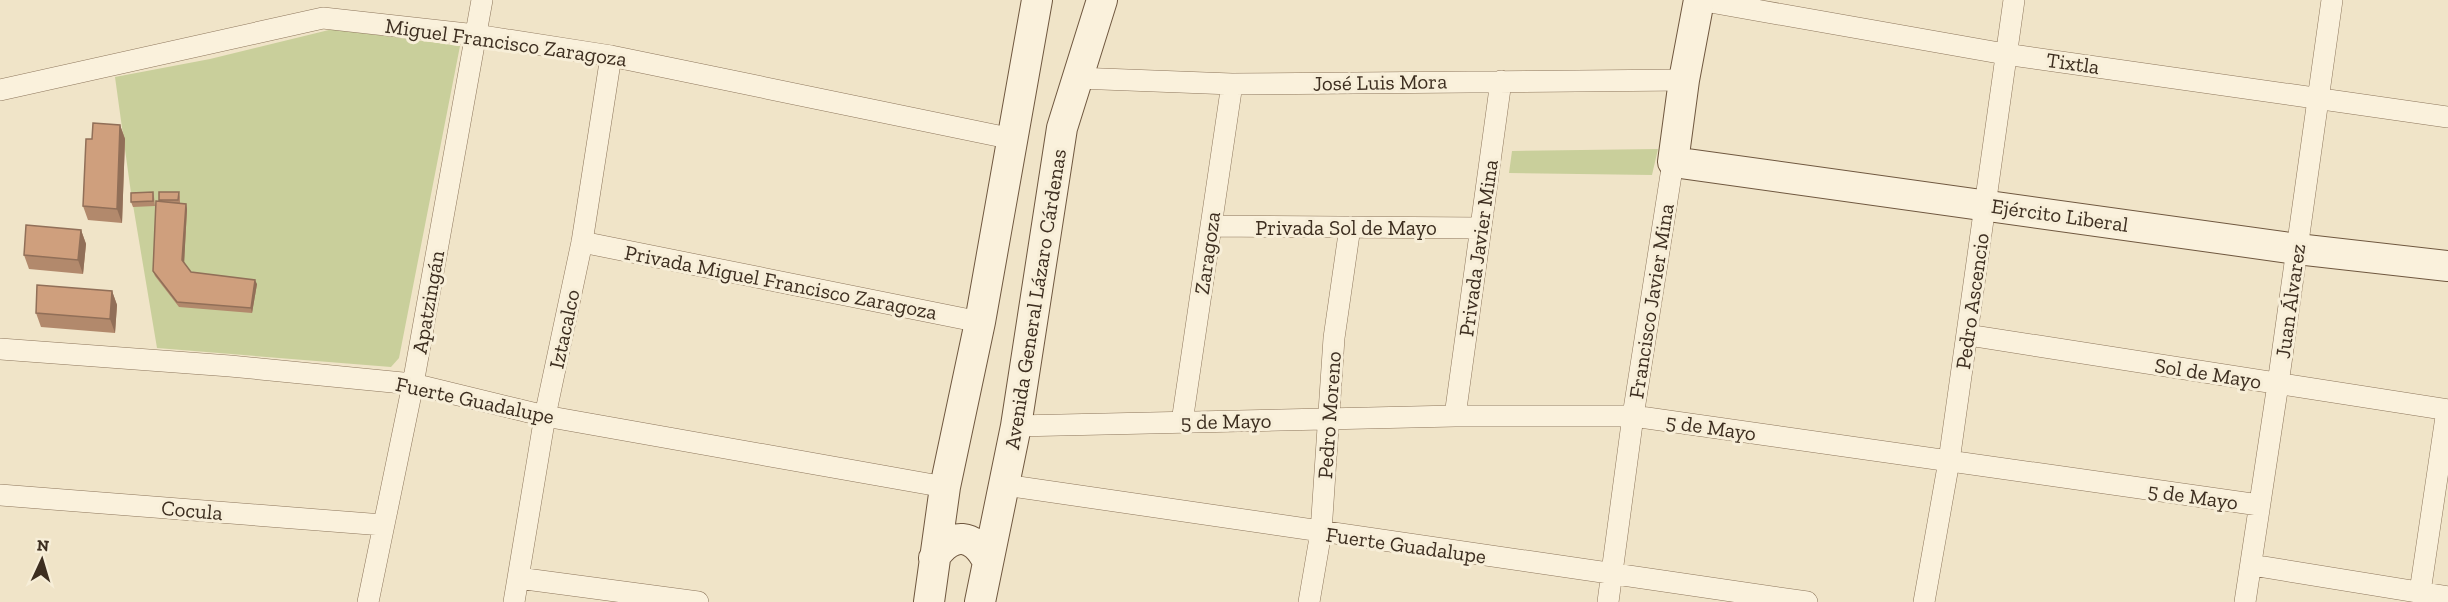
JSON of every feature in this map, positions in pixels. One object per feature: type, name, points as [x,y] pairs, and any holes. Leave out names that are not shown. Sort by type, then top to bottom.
[{"type":"street","name":"Apatzingán","points":[[368,602],[413,384],[482,0]]},
{"type":"street","points":[[929,602],[945,487],[980,322],[1037,0]]},
{"type":"street","name":"Avenida General Lázaro Cárdenas","points":[[980,602],[1016,426],[1062,128],[1102,0]]},
{"type":"street","name":"Tixtla","points":[[1699,0],[2005,54],[2448,117]]},
{"type":"street","name":"Francisco Javier Mina","points":[[1608,602],[1633,416],[1684,80],[1699,0]]},
{"type":"street","name":"Pedro Ascencio","points":[[1924,602],[1968,335],[2014,0]]},
{"type":"street","name":"Juan Álvarez","points":[[2245,602],[2332,0]]},
{"type":"street","name":"Miguel Francisco Zaragoza","points":[[0,90],[324,9],[611,56],[1012,139]]},
{"type":"street","name":"Iztacalco","points":[[514,602],[545,416],[582,242],[611,56]]},
{"type":"street","name":"José Luis Mora","points":[[1076,78],[1232,84],[1684,80]]},
{"type":"street","name":"Privada Javier Mina","points":[[1455,416],[1501,81]]},
{"type":"street","name":"Zaragoza","points":[[1182,422],[1232,84]]},
{"type":"street","name":"Ejército Liberal","points":[[1673,162],[2297,249],[2448,266]]},
{"type":"street","name":"Privada Sol de Mayo","points":[[1211,226],[1481,228]]},
{"type":"street","name":"Pedro Moreno","points":[[1310,602],[1321,532],[1334,338],[1350,227]]},
{"type":"street","name":"Privada Miguel Francisco Zaragoza","points":[[582,242],[980,322]]},
{"type":"street","name":"Sol de Mayo","points":[[1968,335],[2447,410]]},
{"type":"street","name":"Fuerte Guadalupe","points":[[0,349],[230,366],[413,384],[545,416],[945,487]]},
{"type":"street","points":[[2420,592],[2447,410]]},
{"type":"street","name":"5 de Mayo","points":[[1016,426],[1455,416],[1633,416],[2259,505]]},
{"type":"street","name":"Fuerte Guadalupe","points":[[1005,485],[1807,602]]},
{"type":"street","name":"Cocula","points":[[0,495],[383,525]]},
{"type":"street","points":[[934,558],[942,546],[956,539],[974,543],[982,550],[988,562]]},
{"type":"street","points":[[2252,565],[2448,597]]},
{"type":"street","points":[[518,578],[698,602]]},
{"type":"green space","points":[[333,29],[460,46],[399,358],[391,367],[157,348],[131,193],[115,77],[210,59]]},
{"type":"green space","points":[[1658,149],[1652,175],[1509,173],[1512,151]]},
{"type":"building","points":[[93,123],[120,125],[117,209],[83,206],[86,139],[92,139]]},
{"type":"building","points":[[153,192],[153,201],[131,202],[131,193]]},
{"type":"building","points":[[159,192],[179,192],[178,200],[159,200]]},
{"type":"building","points":[[156,201],[186,204],[182,260],[191,272],[255,280],[251,308],[177,302],[153,271]]},
{"type":"building","points":[[26,225],[81,230],[78,260],[24,255]]},
{"type":"building","points":[[37,285],[112,291],[110,319],[36,313]]}]
